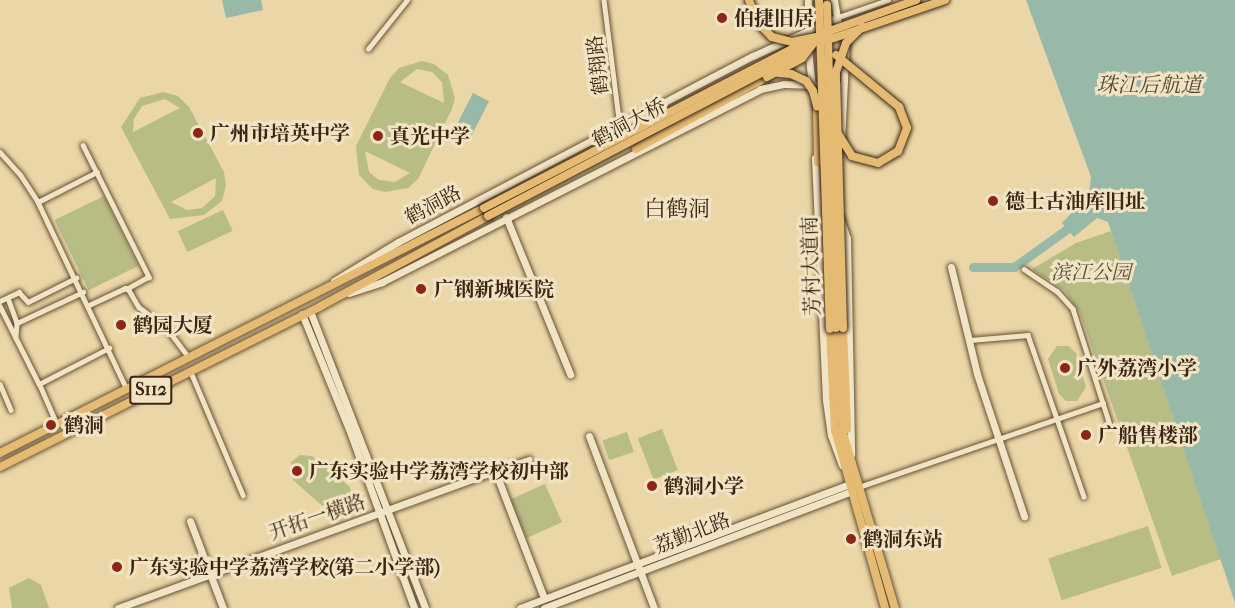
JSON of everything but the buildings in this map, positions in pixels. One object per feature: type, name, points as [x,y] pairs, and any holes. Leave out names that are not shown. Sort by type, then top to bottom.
[{"type":"highway","points":[[750,0],[757,22],[772,37],[792,42],[816,37]]},
{"type":"highway","points":[[814,0],[821,55]]},
{"type":"highway","points":[[821,55],[820,24],[827,1]]},
{"type":"highway","points":[[636,149],[767,77],[810,50],[823,29],[827,1]]},
{"type":"highway","name":"芳村大道南","points":[[827,1],[836,328],[841,421],[851,460],[852,484],[895,608]]},
{"type":"highway","points":[[820,24],[830,50],[899,107],[907,133],[901,147],[891,158],[869,163],[849,153],[836,126]]},
{"type":"highway","points":[[836,328],[838,63],[848,39],[862,27]]},
{"type":"highway","name":"芳村大道南","points":[[821,55],[827,225],[836,328],[834,422],[885,608]]},
{"type":"highway","points":[[767,77],[795,75],[806,81],[815,95],[827,225]]},
{"type":"main road","name":"鹤洞大桥","points":[[314,294],[816,37],[916,0]]},
{"type":"main road","name":"鹤洞大桥","points":[[337,297],[769,68],[862,27],[945,0]]},
{"type":"main road","name":"鹤洞路","points":[[0,453],[126,387],[314,294]]},
{"type":"main road","name":"S112","points":[[0,467],[337,297]]},
{"type":"street","points":[[368,49],[407,0]]},
{"type":"street","name":"鹤翔路","points":[[604,0],[620,126]]},
{"type":"street","name":"芳村大道南","points":[[808,0],[827,407],[838,458],[852,484]]},
{"type":"street","name":"鹤洞路","points":[[314,294],[398,242],[808,29],[888,0]]},
{"type":"street","name":"芳村大道南","points":[[827,1],[848,48],[843,86],[842,139],[828,174],[830,207],[844,224],[847,238],[851,460]]},
{"type":"street","points":[[337,297],[382,282],[636,149],[662,140],[764,87],[811,84],[843,86]]},
{"type":"street","points":[[606,133],[622,141],[621,157]]},
{"type":"street","points":[[83,145],[149,277],[127,289],[89,304]]},
{"type":"street","points":[[0,152],[38,202],[89,304],[126,387]]},
{"type":"street","points":[[38,202],[97,172]]},
{"type":"street","points":[[819,219],[825,213],[834,214]]},
{"type":"street","points":[[506,217],[570,374]]},
{"type":"street","points":[[951,267],[970,340],[1024,516]]},
{"type":"street","points":[[1024,269],[1057,291],[1073,309],[1110,425]]},
{"type":"street","points":[[56,423],[0,304],[19,292],[28,302],[76,278]]},
{"type":"street","points":[[127,289],[139,307],[166,327],[188,356]]},
{"type":"street","points":[[18,323],[83,292]]},
{"type":"street","points":[[8,298],[18,323],[16,338]]},
{"type":"street","points":[[306,312],[383,512],[426,608]]},
{"type":"street","points":[[970,340],[1028,335],[1084,496]]},
{"type":"street","points":[[39,384],[109,348]]},
{"type":"street","points":[[190,370],[243,495]]},
{"type":"street","points":[[0,384],[11,410]]},
{"type":"street","points":[[852,484],[1103,403]]},
{"type":"street","points":[[589,436],[654,608]]},
{"type":"street","name":"开拓一横路","points":[[118,608],[529,459]]},
{"type":"street","points":[[495,471],[544,598]]},
{"type":"street","name":"荔勤北路","points":[[520,608],[852,484]]},
{"type":"street","name":"荔勤北路","points":[[544,608],[852,484]]},
{"type":"street","points":[[383,512],[414,608]]},
{"type":"street","points":[[190,521],[223,608]]},
{"type":"street","points":[[407,590],[412,593],[417,588]]},
{"type":"green space","points":[[422,61],[434,64],[448,75],[455,98],[452,109],[418,179],[408,188],[385,192],[373,189],[359,175],[356,146],[390,78],[399,68]],"holes":[[[417,69],[432,72],[442,82],[444,103],[400,82]],[[365,151],[410,173],[395,182],[379,180],[369,172]]]},
{"type":"green space","points":[[163,92],[178,96],[189,107],[224,172],[226,186],[222,201],[204,215],[170,219],[121,127],[140,98]],"holes":[[[165,99],[180,108],[133,132],[134,119],[142,106]],[[216,178],[215,196],[202,208],[187,210],[171,202]]]},
{"type":"green space","points":[[104,196],[138,266],[89,290],[55,220]]},
{"type":"green space","points":[[223,210],[233,231],[187,252],[178,231]]},
{"type":"green space","name":"滨江公园","points":[[1111,231],[1221,559],[1172,576],[1080,313],[1064,290],[1032,269],[1076,243]]},
{"type":"green space","points":[[1057,346],[1068,346],[1076,353],[1086,387],[1077,401],[1066,401],[1059,394],[1048,359]]},
{"type":"green space","points":[[662,429],[678,470],[653,479],[638,438]]},
{"type":"green space","points":[[627,432],[634,452],[609,460],[602,440]]},
{"type":"green space","points":[[300,455],[312,456],[350,487],[352,501],[347,510],[328,511],[293,480],[291,462]]},
{"type":"green space","points":[[545,484],[562,522],[526,538],[509,500]]},
{"type":"green space","points":[[1148,526],[1162,568],[1062,600],[1048,558]]},
{"type":"green space","points":[[29,578],[41,585],[49,608],[12,608],[9,588]]},
{"type":"water","points":[[222,0],[261,0],[263,10],[226,18]]},
{"type":"water","name":"珠江后航道","points":[[1026,0],[1235,0],[1235,603],[1108,222],[1097,218],[1074,237],[1062,223],[1089,195],[1091,177]]},
{"type":"water","points":[[473,93],[489,101],[472,135],[456,127]]},
{"type":"waterway","points":[[973,267],[1014,267],[1067,229]]},
{"type":"place","name":"伯捷旧居","points":[[722,18]]},
{"type":"place","name":"广州市培英中学","points":[[198,133]]},
{"type":"place","name":"真光中学","points":[[378,136]]},
{"type":"place","name":"德士古油库旧址","points":[[993,201]]},
{"type":"place","name":"广钢新城医院","points":[[421,289]]},
{"type":"place","name":"鹤园大厦","points":[[121,325]]},
{"type":"place","name":"广外荔湾小学","points":[[1065,368]]},
{"type":"place","name":"鹤洞","points":[[51,425]]},
{"type":"place","name":"广船售楼部","points":[[1086,435]]},
{"type":"place","name":"广东实验中学荔湾学校初中部","points":[[297,471]]},
{"type":"place","name":"鹤洞小学","points":[[652,486]]},
{"type":"place","name":"鹤洞东站","points":[[851,539]]},
{"type":"place","name":"广东实验中学荔湾学校(第二小学部)","points":[[117,567]]},
{"type":"district","name":"白鹤洞","points":[[677,210]]}]
